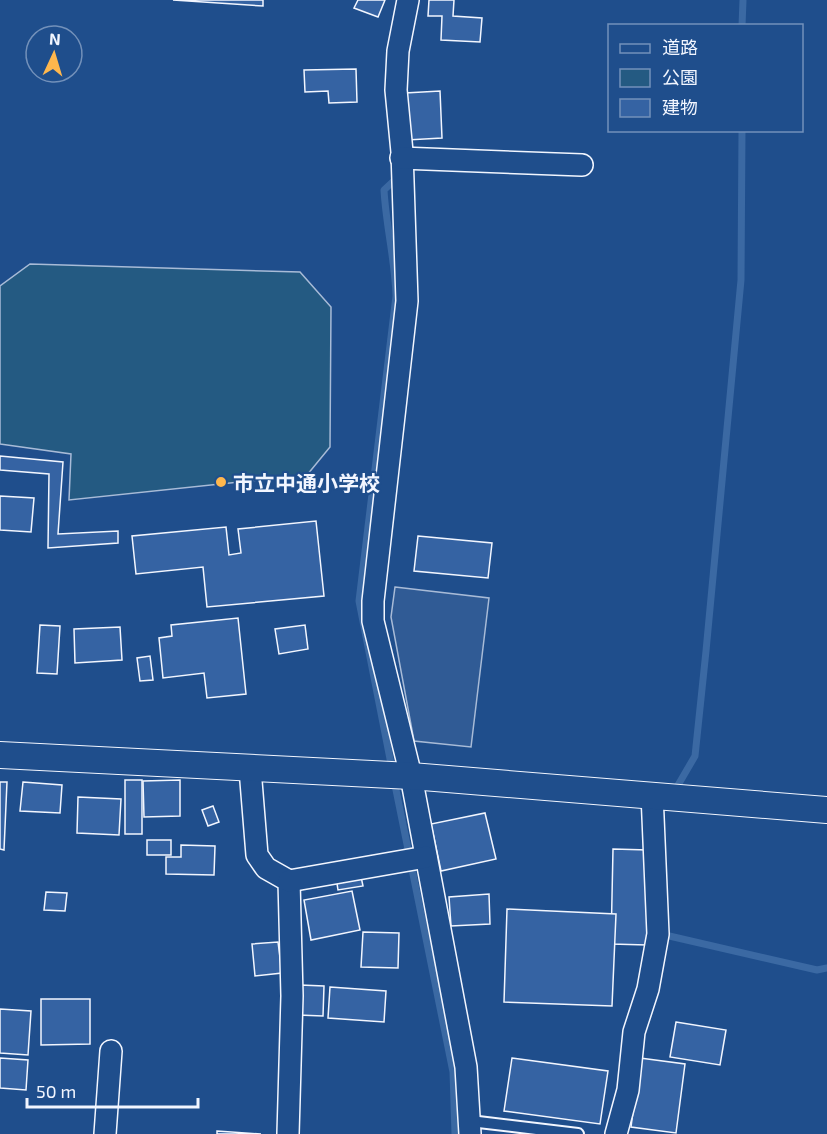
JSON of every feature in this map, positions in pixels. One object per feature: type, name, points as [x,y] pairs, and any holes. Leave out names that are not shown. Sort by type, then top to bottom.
[{"type":"street","points":[[408,0],[398,51],[396,90],[407,301],[373,601],[373,621],[411,776],[466,1067],[470,1128]]},
{"type":"street","points":[[401,158],[582,165]]},
{"type":"street","points":[[0,755],[411,776],[827,810]]},
{"type":"street","points":[[250,769],[256,855],[266,868],[289,881],[426,857]]},
{"type":"street","points":[[616,1134],[628,1090],[634,1032],[648,989],[658,934],[666,796]]},
{"type":"street","points":[[288,1134],[292,996],[289,881]]},
{"type":"street","points":[[105,1134],[111,1051]]},
{"type":"lane","points":[[470,1128],[578,1134]]},
{"type":"green space","points":[[30,264],[300,272],[331,307],[330,447],[307,475],[69,500],[71,454],[0,444],[0,286]]},
{"type":"shaded area","points":[[395,587],[489,598],[471,747],[414,741],[391,617]]},
{"type":"building","points":[[173,0],[263,0],[263,6]]},
{"type":"building","points":[[358,0],[385,0],[378,17],[354,8]]},
{"type":"building","points":[[429,0],[454,0],[453,16],[482,18],[480,42],[441,40],[442,16],[428,16]]},
{"type":"building","points":[[356,69],[357,102],[329,103],[328,91],[305,92],[304,70]]},
{"type":"building","points":[[440,91],[442,138],[407,140],[405,93]]},
{"type":"building","points":[[0,456],[63,462],[58,534],[118,531],[118,543],[48,548],[49,474],[0,470]]},
{"type":"building","points":[[0,496],[34,498],[31,532],[0,530]]},
{"type":"building","points":[[316,521],[324,596],[207,607],[203,567],[136,574],[132,536],[226,527],[229,555],[241,553],[238,529]]},
{"type":"building","points":[[418,536],[492,543],[488,578],[414,571]]},
{"type":"building","points":[[238,618],[246,694],[207,698],[204,673],[163,678],[159,638],[172,636],[171,625]]},
{"type":"building","points":[[40,625],[60,626],[57,674],[37,673]]},
{"type":"building","points":[[305,625],[308,649],[279,654],[275,629]]},
{"type":"building","points":[[120,627],[122,660],[75,663],[74,629]]},
{"type":"building","points":[[150,656],[153,680],[140,681],[137,658]]},
{"type":"building","points":[[125,780],[142,780],[142,834],[125,834]]},
{"type":"building","points":[[180,780],[180,816],[144,817],[143,781]]},
{"type":"building","points":[[0,782],[7,782],[4,850],[0,849]]},
{"type":"building","points":[[23,782],[62,785],[60,813],[20,811]]},
{"type":"building","points":[[78,797],[121,799],[119,835],[77,833]]},
{"type":"building","points":[[213,806],[219,822],[208,826],[202,810]]},
{"type":"building","points":[[485,813],[496,859],[441,871],[431,824]]},
{"type":"building","points":[[147,840],[171,840],[171,855],[147,855]]},
{"type":"building","points":[[181,845],[215,846],[214,875],[166,874],[166,857],[181,857]]},
{"type":"building","points":[[613,849],[648,850],[647,945],[611,944]]},
{"type":"building","points":[[360,872],[363,886],[338,890],[336,877]]},
{"type":"building","points":[[352,891],[360,930],[311,940],[304,900]]},
{"type":"building","points":[[46,892],[67,893],[65,911],[44,910]]},
{"type":"building","points":[[489,894],[490,924],[451,926],[449,897]]},
{"type":"building","points":[[507,909],[616,914],[612,1006],[504,1002]]},
{"type":"building","points":[[363,932],[399,933],[398,968],[361,967]]},
{"type":"building","points":[[278,942],[282,973],[255,976],[252,944]]},
{"type":"building","points":[[300,985],[324,986],[323,1016],[298,1015]]},
{"type":"building","points":[[330,987],[386,991],[384,1022],[328,1018]]},
{"type":"building","points":[[41,999],[90,999],[90,1044],[41,1045]]},
{"type":"building","points":[[0,1009],[31,1011],[28,1055],[0,1053]]},
{"type":"building","points":[[676,1022],[726,1030],[720,1065],[670,1057]]},
{"type":"building","points":[[0,1058],[28,1060],[26,1090],[0,1088]]},
{"type":"building","points":[[512,1058],[608,1071],[600,1124],[504,1111]]},
{"type":"building","points":[[640,1058],[685,1064],[676,1133],[631,1127]]},
{"type":"building","points":[[217,1131],[261,1134],[217,1134]]},
{"type":"waterway","points":[[742,24],[743,0]]},
{"type":"waterway","points":[[674,792],[695,756],[706,651],[741,280],[742,132]]},
{"type":"waterway","points":[[392,769],[359,601],[396,296],[384,190],[398,177]]},
{"type":"waterway","points":[[394,780],[453,1072],[455,1134]]},
{"type":"waterway","points":[[665,935],[817,970],[827,968]]},
{"type":"place","name":"市立中通小学校","points":[[221,482]]}]
